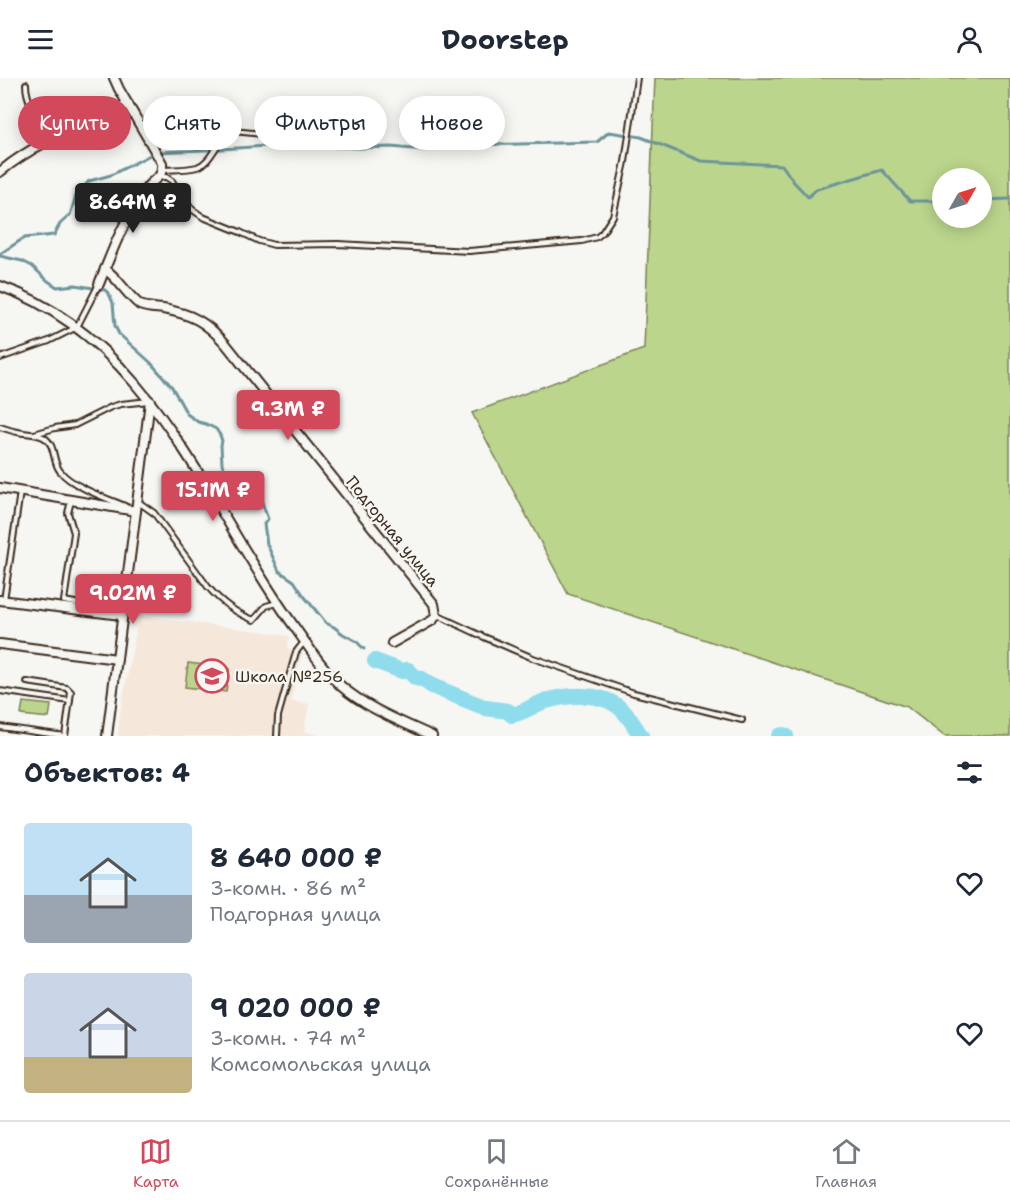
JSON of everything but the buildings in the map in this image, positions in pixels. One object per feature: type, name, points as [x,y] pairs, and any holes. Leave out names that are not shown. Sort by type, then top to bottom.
[{"type":"street","points":[[114,78],[124,96]]},
{"type":"street","points":[[99,284],[120,231],[150,184],[161,173],[162,162],[131,109]]},
{"type":"street","points":[[0,172],[31,150]]},
{"type":"street","name":"Подгорная улица","points":[[105,269],[140,305],[169,310],[195,318],[211,327],[434,604],[436,615]]},
{"type":"street","points":[[0,286],[58,314],[101,346],[128,374],[150,401],[205,485],[277,603],[324,668],[353,695],[383,713],[432,736]]},
{"type":"street","points":[[108,736],[121,615],[150,401]]},
{"type":"street","points":[[0,488],[135,511]]},
{"type":"street","points":[[2,601],[121,615]]},
{"type":"street","points":[[392,643],[434,620],[436,615]]},
{"type":"street","points":[[0,644],[117,659]]},
{"type":"lane","points":[[161,173],[172,181],[186,202],[203,217],[258,241],[274,245],[338,244],[469,251],[582,241],[597,237],[602,233],[613,216],[625,162],[637,78]]},
{"type":"lane","points":[[26,84],[27,96]]},
{"type":"lane","points":[[161,173],[204,164],[221,139],[233,131],[254,133]]},
{"type":"lane","points":[[0,358],[49,341],[76,327],[99,284]]},
{"type":"lane","points":[[33,434],[75,425],[121,404],[150,401]]},
{"type":"lane","points":[[0,427],[42,436],[48,440],[56,465],[66,477],[86,489],[135,511]]},
{"type":"lane","points":[[2,601],[20,491]]},
{"type":"lane","points":[[71,500],[68,513],[74,533],[64,601],[92,606]]},
{"type":"lane","points":[[137,501],[154,513],[208,587],[231,609],[254,620],[266,606],[277,603]]},
{"type":"lane","points":[[436,615],[484,638],[634,693],[742,720]]},
{"type":"lane","points":[[277,736],[278,716],[296,652],[305,642]]},
{"type":"lane","points":[[0,727],[65,736],[71,692],[67,688],[27,682]]},
{"type":"lane","points":[[0,691],[70,701]]},
{"type":"shaded area","name":"Школа №256","points":[[139,616],[289,636],[287,648],[302,653],[291,701],[309,704],[304,731],[321,736],[118,736],[120,713]]},
{"type":"green space","points":[[655,78],[1010,78],[1010,736],[944,736],[907,707],[568,594],[472,413],[644,349]]},
{"type":"green space","points":[[188,663],[229,668],[226,692],[185,687]]},
{"type":"green space","points":[[23,702],[51,705],[49,718],[21,715]]},
{"type":"waterway","points":[[0,254],[24,238],[54,235],[60,224],[70,215],[76,196],[89,181],[111,175],[156,152],[314,143],[336,147],[391,147],[424,150],[476,145],[597,142],[609,132],[641,137],[701,161],[782,165],[808,197],[817,189],[882,170],[910,201],[932,201]]},
{"type":"waterway","points":[[992,200],[1010,199]]},
{"type":"waterway","points":[[0,256],[32,266],[57,287],[75,285],[105,290],[109,294],[113,303],[115,326],[119,334],[150,362],[172,387],[187,414],[198,422],[216,429],[222,441],[222,464],[225,470],[258,495],[268,519],[264,524],[267,544],[279,571],[294,581],[326,623],[356,641],[364,649]]},
{"type":"waterway","points":[[375,661],[402,671],[408,670],[416,678],[432,686],[486,708],[508,711],[512,715],[542,702],[556,699],[577,696],[599,698],[617,706],[641,736]]},
{"type":"waterway","points":[[779,736],[786,736]]},
{"type":"place","name":"Школа №256","points":[[212,676]]}]
